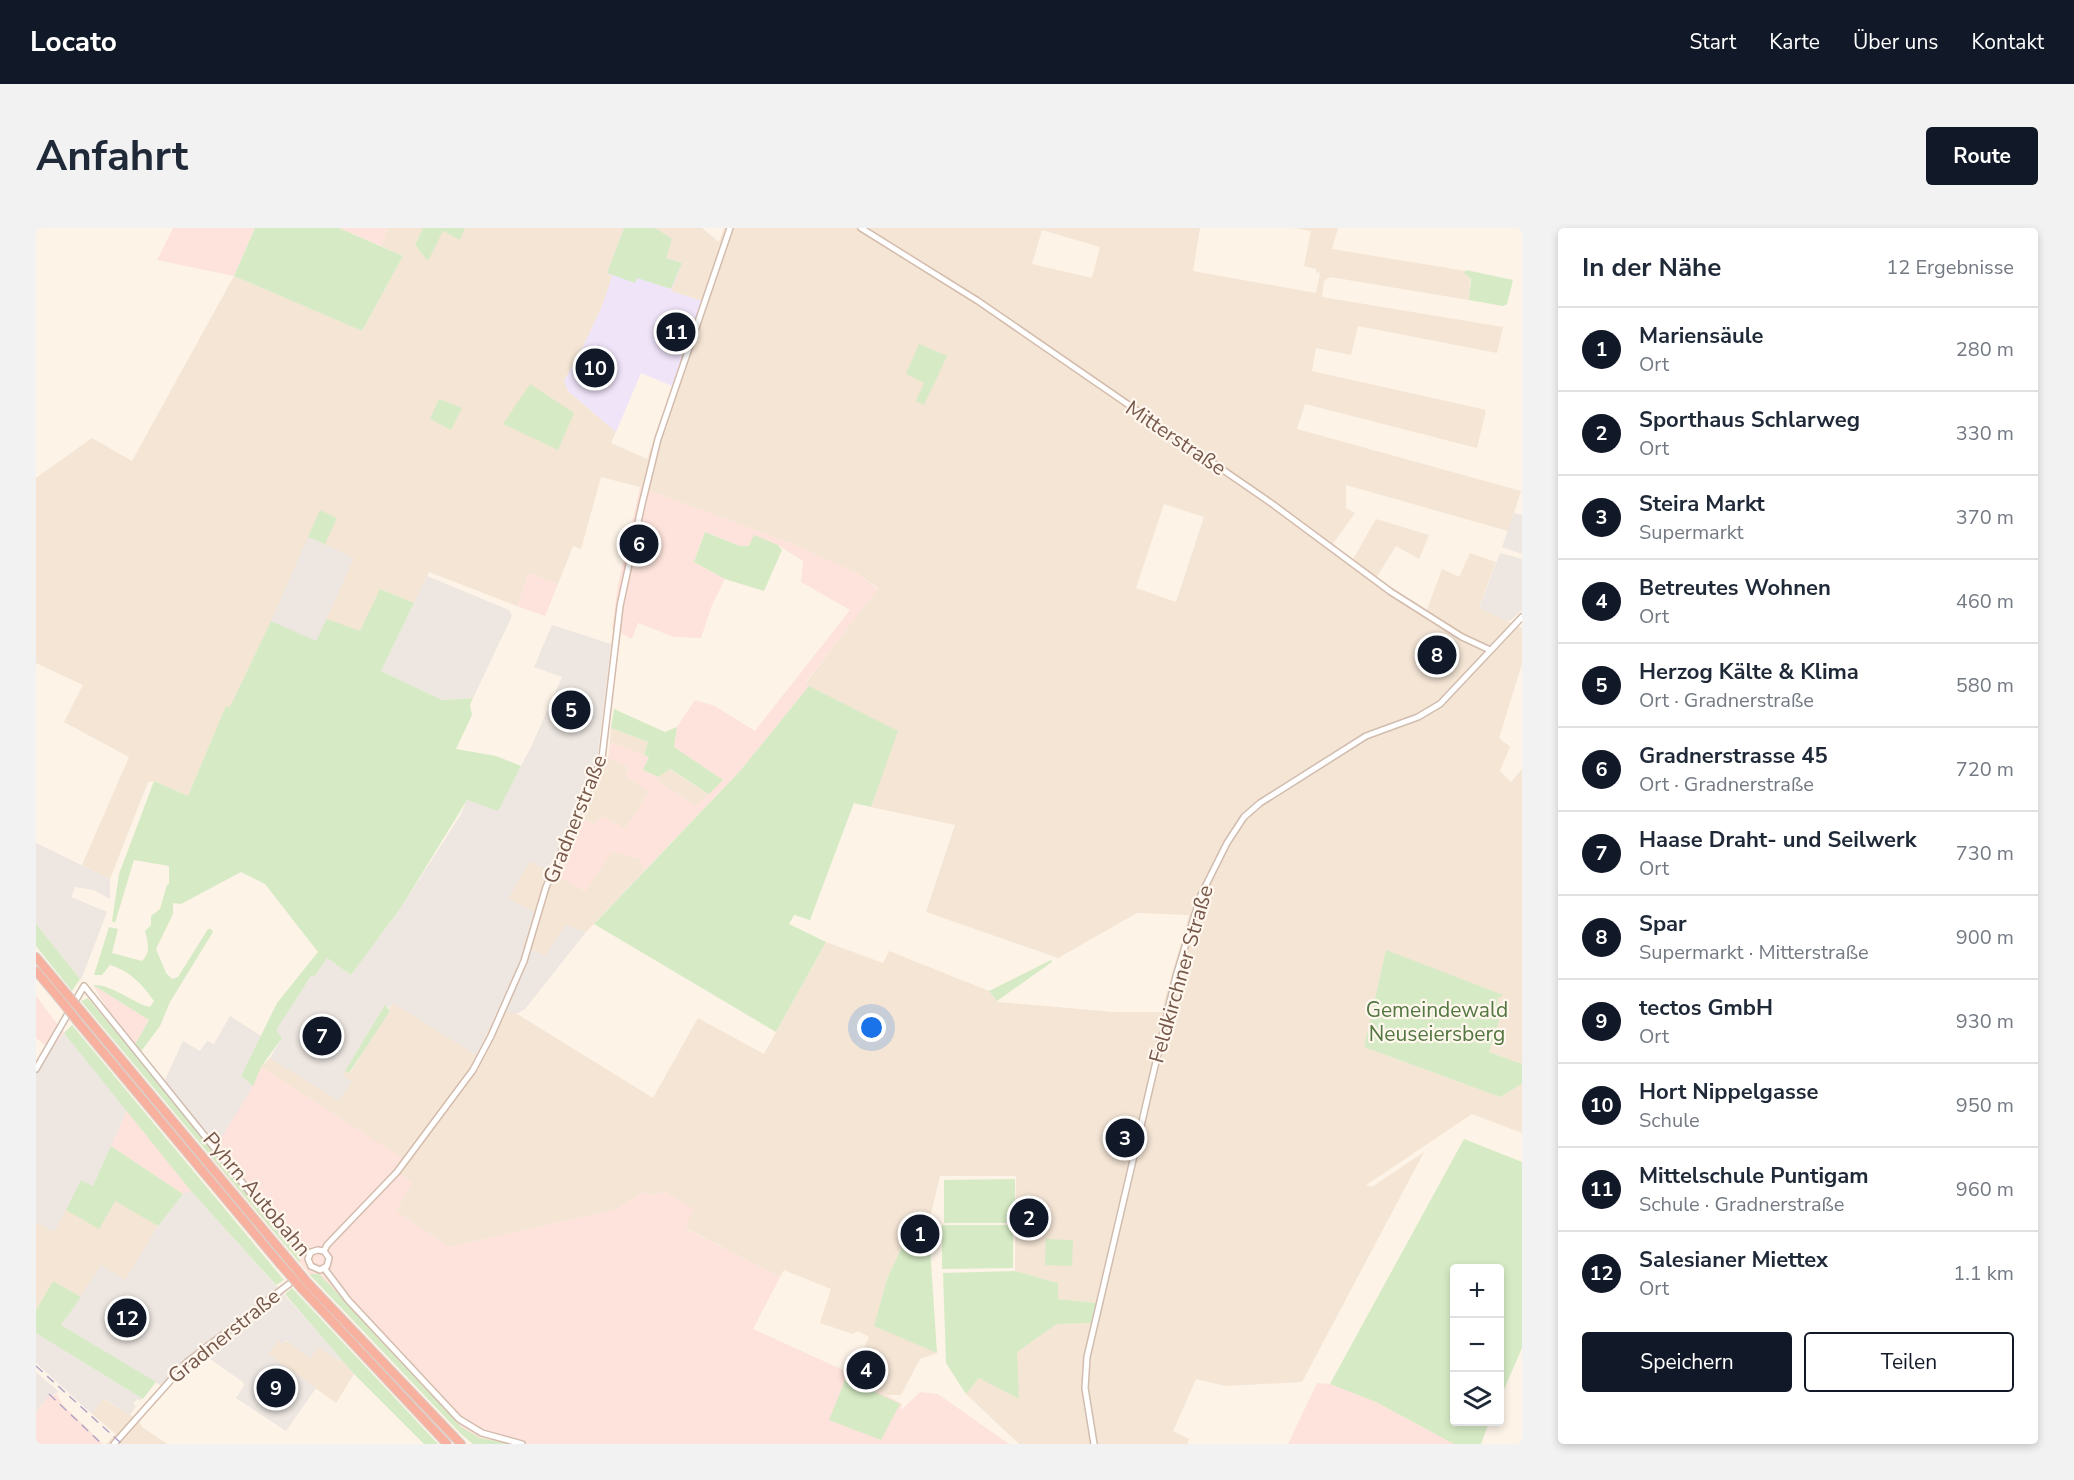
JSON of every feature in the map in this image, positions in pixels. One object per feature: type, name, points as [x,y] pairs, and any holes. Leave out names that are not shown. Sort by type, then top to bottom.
[{"type":"highway","name":"Pyhrn Autobahn","points":[[36,957],[308,1283],[460,1443]]},
{"type":"highway","name":"Pyhrn Autobahn","points":[[36,971],[280,1264],[447,1444]]},
{"type":"main road","name":"Gradnerstraße","points":[[324,1251],[327,1245],[398,1172],[469,1076],[491,1036],[524,961],[549,880],[602,758],[620,606],[642,504],[658,439],[730,228]]},
{"type":"main road","name":"Mitterstraße","points":[[861,228],[978,301],[1270,503],[1392,592],[1462,637],[1490,650]]},
{"type":"main road","name":"Feldkirchner Straße","points":[[1094,1444],[1085,1388],[1087,1357],[1169,1003],[1185,943],[1208,878],[1237,827],[1254,807],[1366,736],[1434,708],[1456,688],[1522,617]]},
{"type":"main road","points":[[36,1069],[84,986],[249,1191],[288,1235],[310,1254]]},
{"type":"main road","points":[[316,1250],[324,1251],[329,1260],[324,1268],[318,1270],[308,1268],[310,1254],[316,1250]]},
{"type":"main road","points":[[324,1268],[354,1306],[459,1419],[482,1433],[522,1444]]},
{"type":"main road","name":"Gradnerstraße","points":[[114,1444],[186,1363],[289,1284]]},
{"type":"shaded area","points":[[173,228],[255,228],[234,276],[157,260]]},
{"type":"shaded area","points":[[339,228],[388,228],[381,246]]},
{"type":"shaded area","points":[[388,228],[423,228],[415,245],[443,231],[460,240],[465,228],[624,228],[607,273],[613,277],[601,309],[564,381],[568,391],[616,432],[611,443],[647,459],[702,301],[671,291],[682,263],[666,258],[660,234],[655,228],[702,228],[719,242],[724,228],[1200,228],[1193,271],[1316,293],[1320,273],[1316,272],[1316,269],[1304,266],[1311,231],[1294,228],[1338,228],[1332,249],[1466,271],[1470,277],[1469,300],[1330,277],[1324,281],[1322,297],[1503,327],[1497,353],[1358,326],[1351,355],[1316,348],[1312,371],[1486,410],[1477,448],[1305,404],[1297,429],[1521,491],[1508,531],[1346,485],[1346,508],[1355,513],[1332,545],[1352,561],[1376,519],[1429,535],[1419,559],[1396,546],[1376,578],[1427,610],[1442,569],[1459,577],[1470,553],[1496,562],[1479,607],[1522,628],[1522,664],[1499,738],[1510,747],[1500,771],[1511,782],[1522,769],[1522,1064],[1489,1052],[1498,1005],[1497,999],[1502,995],[1386,951],[1364,1047],[1500,1097],[1522,1084],[1522,1133],[1472,1114],[1366,1185],[1372,1187],[1424,1152],[1302,1382],[1225,1386],[1196,1379],[1173,1431],[1189,1439],[1187,1444],[1019,1444],[966,1394],[979,1378],[1057,1324],[1091,1323],[1096,1303],[1058,1299],[1058,1283],[1015,1271],[1016,1176],[940,1176],[930,1218],[918,1213],[887,1279],[875,1325],[937,1353],[920,1359],[901,1395],[887,1395],[852,1375],[869,1337],[858,1331],[853,1334],[820,1323],[831,1289],[784,1270],[780,1277],[684,1227],[666,1192],[650,1195],[643,1192],[617,1209],[449,1247],[396,1211],[412,1183],[398,1172],[406,1161],[261,1067],[270,1058],[339,1101],[342,1076],[345,1071],[350,1073],[393,1003],[476,1055],[497,1012],[514,1012],[653,1098],[698,1018],[764,1054],[826,942],[883,963],[889,951],[989,991],[998,1002],[1114,1012],[1161,1012],[1189,915],[1137,913],[1058,958],[926,912],[955,825],[871,807],[881,774],[805,684],[878,588],[857,573],[790,543],[640,487],[601,477],[581,549],[573,546],[558,584],[529,573],[517,606],[429,572],[414,603],[380,589],[360,632],[316,642],[271,621],[230,708],[226,707],[188,796],[154,781],[148,782],[110,879],[82,865],[129,757],[64,722],[83,685],[36,663],[36,478],[92,438],[132,461],[234,276],[362,331],[403,256],[381,246]],"holes":[[[1042,230],[1100,247],[1092,278],[1032,264]],[[1164,504],[1204,517],[1176,602],[1136,588]]]},
{"type":"shaded area","points":[[624,228],[655,228],[672,239],[666,258],[682,263],[671,291],[702,301],[672,386],[641,373],[616,432],[568,391],[564,381],[601,309],[612,277],[607,273]]},
{"type":"shaded area","points":[[640,487],[790,543],[857,573],[878,589],[805,683],[809,686],[740,771],[645,870],[639,858],[612,852],[586,891],[555,876],[580,818],[595,824],[602,816],[625,829],[649,792],[625,775],[629,767],[608,758],[610,742],[649,757],[643,770],[658,777],[657,781],[696,806],[722,780],[674,747],[677,727],[695,700],[715,706],[755,731],[850,610],[801,582],[803,561],[778,545],[740,546],[705,532],[694,562],[725,579],[712,605],[701,638],[674,637],[638,623],[632,639],[612,629],[618,584]]},
{"type":"shaded area","points":[[1514,513],[1522,515],[1522,554],[1502,547]]},
{"type":"shaded area","points":[[308,537],[354,558],[316,642],[271,621]]},
{"type":"shaded area","points":[[1500,553],[1522,559],[1522,610],[1511,620],[1506,621],[1479,608]]},
{"type":"shaded area","points":[[529,573],[558,584],[545,616],[517,606]]},
{"type":"shaded area","points":[[427,576],[509,610],[512,616],[473,698],[442,700],[381,671]]},
{"type":"shaded area","points":[[552,625],[611,644],[597,761],[549,872],[530,861],[508,899],[535,912],[523,946],[545,956],[565,925],[586,932],[525,1009],[518,1013],[497,1012],[476,1055],[393,1003],[389,1008],[385,1005],[343,1075],[352,1082],[339,1101],[270,1058],[282,1038],[275,1030],[311,976],[314,977],[327,958],[351,975],[402,906],[460,816],[467,800],[498,810],[532,745],[562,677],[534,667]]},
{"type":"shaded area","points":[[611,728],[648,742],[644,755],[610,742]]},
{"type":"shaded area","points":[[607,757],[629,767],[625,775],[649,792],[625,829],[602,816],[595,824],[580,818]]},
{"type":"shaded area","points":[[669,769],[709,794],[696,806],[657,781],[658,777]]},
{"type":"shaded area","points":[[36,843],[110,879],[110,899],[94,890],[75,887],[71,897],[107,912],[81,980],[36,924]]},
{"type":"shaded area","points":[[612,852],[639,858],[645,870],[586,932],[565,926],[545,956],[523,946],[508,899],[530,861],[585,891]]},
{"type":"shaded area","points":[[93,985],[149,1020],[134,1046],[110,1014]]},
{"type":"shaded area","points":[[36,996],[64,1033],[52,1051],[36,1038]]},
{"type":"shaded area","points":[[230,1016],[261,1036],[241,1076],[253,1086],[217,1145],[164,1082],[183,1041],[200,1051],[207,1041],[214,1044]]},
{"type":"shaded area","points":[[64,1033],[127,1110],[93,1187],[81,1180],[54,1232],[36,1222],[36,1069]]},
{"type":"shaded area","points":[[261,1067],[407,1161],[398,1172],[412,1183],[396,1211],[449,1247],[617,1209],[643,1192],[650,1195],[666,1192],[694,1209],[685,1228],[780,1277],[753,1329],[843,1370],[902,1404],[901,1410],[920,1392],[938,1394],[1009,1444],[473,1444],[309,1274],[207,1153],[221,1138]]},
{"type":"shaded area","points":[[127,1110],[147,1132],[191,1191],[183,1194],[111,1146]]},
{"type":"shaded area","points":[[81,1180],[158,1226],[125,1281],[101,1265],[81,1297],[53,1281],[36,1310],[36,1222],[54,1232]]},
{"type":"shaded area","points":[[191,1191],[342,1359],[339,1361],[319,1347],[310,1358],[286,1340],[283,1344],[278,1341],[268,1354],[316,1388],[286,1431],[236,1398],[244,1386],[243,1382],[203,1354],[165,1388],[61,1325],[101,1265],[125,1280],[158,1226],[183,1194]]},
{"type":"shaded area","points":[[36,1333],[142,1398],[140,1401],[137,1399],[133,1404],[136,1406],[130,1415],[103,1398],[92,1414],[36,1363]]},
{"type":"shaded area","points":[[278,1340],[319,1347],[339,1361],[342,1359],[354,1374],[336,1403],[268,1354]]},
{"type":"shaded area","points":[[36,1372],[59,1392],[48,1397],[36,1412]]},
{"type":"shaded area","points":[[1317,1383],[1330,1384],[1376,1402],[1454,1444],[1288,1444]]},
{"type":"shaded area","points":[[57,1394],[62,1404],[103,1444],[36,1444],[36,1412],[48,1397]]},
{"type":"shaded area","points":[[102,1398],[138,1418],[142,1427],[167,1444],[106,1444],[116,1434],[92,1414]]},
{"type":"green space","points":[[255,228],[339,228],[403,256],[362,331],[234,276]]},
{"type":"green space","points":[[423,228],[465,228],[460,240],[443,231],[428,261],[415,245]]},
{"type":"green space","points":[[624,228],[655,228],[672,239],[666,258],[682,263],[671,289],[637,278],[635,283],[607,273]]},
{"type":"green space","points":[[1466,270],[1513,280],[1507,304],[1503,306],[1469,300],[1471,279],[1464,273]]},
{"type":"green space","points":[[919,344],[947,356],[924,405],[916,401],[924,383],[906,374]]},
{"type":"green space","points":[[530,384],[574,413],[558,450],[503,424]]},
{"type":"green space","points":[[439,399],[462,408],[451,430],[430,419]]},
{"type":"green space","points":[[320,510],[337,518],[325,544],[308,537]]},
{"type":"green space","points":[[705,532],[740,546],[749,546],[754,535],[778,545],[782,550],[764,591],[725,579],[694,562]]},
{"type":"green space","points":[[380,589],[414,603],[381,671],[442,700],[473,698],[470,705],[472,715],[456,749],[496,756],[521,766],[498,811],[467,800],[402,906],[351,975],[327,958],[314,977],[311,976],[276,1030],[282,1038],[261,1067],[253,1086],[241,1076],[277,1003],[318,952],[265,884],[241,872],[181,904],[173,903],[173,914],[156,949],[166,973],[172,979],[178,977],[208,929],[213,932],[170,1002],[160,1026],[140,1053],[134,1046],[149,1020],[93,985],[107,987],[150,1007],[154,1001],[135,979],[124,971],[110,965],[102,975],[94,975],[109,927],[118,929],[112,953],[142,961],[145,958],[148,947],[145,931],[151,925],[151,916],[160,909],[169,884],[169,866],[134,860],[115,923],[112,921],[119,874],[154,781],[188,796],[226,706],[230,707],[271,621],[316,641],[327,619],[360,631]]},
{"type":"green space","points":[[809,686],[898,731],[871,807],[854,803],[810,920],[794,915],[789,924],[826,942],[776,1032],[594,924],[740,771]]},
{"type":"green space","points":[[614,709],[665,732],[677,727],[674,747],[723,780],[709,794],[670,769],[658,777],[643,770],[649,757],[644,755],[648,742],[611,728]]},
{"type":"green space","points":[[36,924],[80,979],[72,991],[36,946]]},
{"type":"green space","name":"Gemeindewald Neuseiersberg","points":[[1386,950],[1503,995],[1497,999],[1498,1005],[1503,1008],[1489,1052],[1522,1064],[1522,1084],[1500,1097],[1364,1047]]},
{"type":"green space","points":[[1051,960],[1052,962],[997,1001],[989,991]]},
{"type":"green space","points":[[88,998],[300,1252],[300,1263],[81,1001]]},
{"type":"green space","points":[[385,1005],[390,1011],[349,1073],[345,1071]]},
{"type":"green space","points":[[72,1025],[284,1280],[276,1285],[191,1191],[64,1033]]},
{"type":"green space","points":[[1464,1139],[1522,1162],[1522,1348],[1504,1390],[1504,1264],[1450,1264],[1450,1426],[1488,1426],[1481,1444],[1454,1444],[1376,1402],[1330,1384]]},
{"type":"green space","points":[[111,1146],[183,1194],[158,1226],[115,1201],[99,1229],[66,1210],[81,1180],[93,1186]]},
{"type":"green space","points":[[1015,1179],[1015,1223],[944,1223],[944,1180]]},
{"type":"green space","points":[[918,1213],[928,1217],[937,1353],[874,1326],[887,1279]]},
{"type":"green space","points":[[942,1225],[1013,1225],[1013,1268],[942,1269]]},
{"type":"green space","points":[[1046,1239],[1073,1240],[1072,1266],[1045,1265]]},
{"type":"green space","points":[[1015,1271],[1058,1283],[1058,1299],[1096,1303],[1091,1323],[1057,1324],[1017,1352],[1019,1399],[979,1378],[966,1394],[946,1363],[943,1273]]},
{"type":"green space","points":[[309,1274],[319,1274],[328,1283],[461,1427],[480,1438],[511,1444],[473,1444],[461,1434]]},
{"type":"green space","points":[[53,1281],[81,1297],[61,1325],[156,1382],[143,1399],[36,1333],[36,1310]]},
{"type":"green space","points":[[292,1288],[438,1444],[424,1444],[354,1374],[285,1294]]},
{"type":"green space","points":[[846,1378],[900,1404],[881,1440],[829,1420]]},
{"type":"railway","points":[[36,1366],[122,1444]]},
{"type":"railway","points":[[49,1394],[102,1444]]},
{"type":"place","name":"Mittelschule Puntigam","points":[[676,332]]},
{"type":"place","name":"Hort Nippelgasse","points":[[595,368]]},
{"type":"place","name":"Gradnerstrasse 45","points":[[639,544]]},
{"type":"place","name":"Spar","points":[[1437,655]]},
{"type":"place","name":"Herzog Kälte & Klima","points":[[571,710]]},
{"type":"place","name":"Haase Draht- und Seilwerk","points":[[322,1036]]},
{"type":"place","name":"Steira Markt","points":[[1125,1138]]},
{"type":"place","name":"Sporthaus Schlarweg","points":[[1029,1218]]},
{"type":"place","name":"Mariensäule","points":[[920,1234]]},
{"type":"place","name":"Salesianer Miettex","points":[[127,1318]]},
{"type":"place","name":"Betreutes Wohnen","points":[[866,1370]]},
{"type":"place","name":"tectos GmbH","points":[[276,1388]]}]
